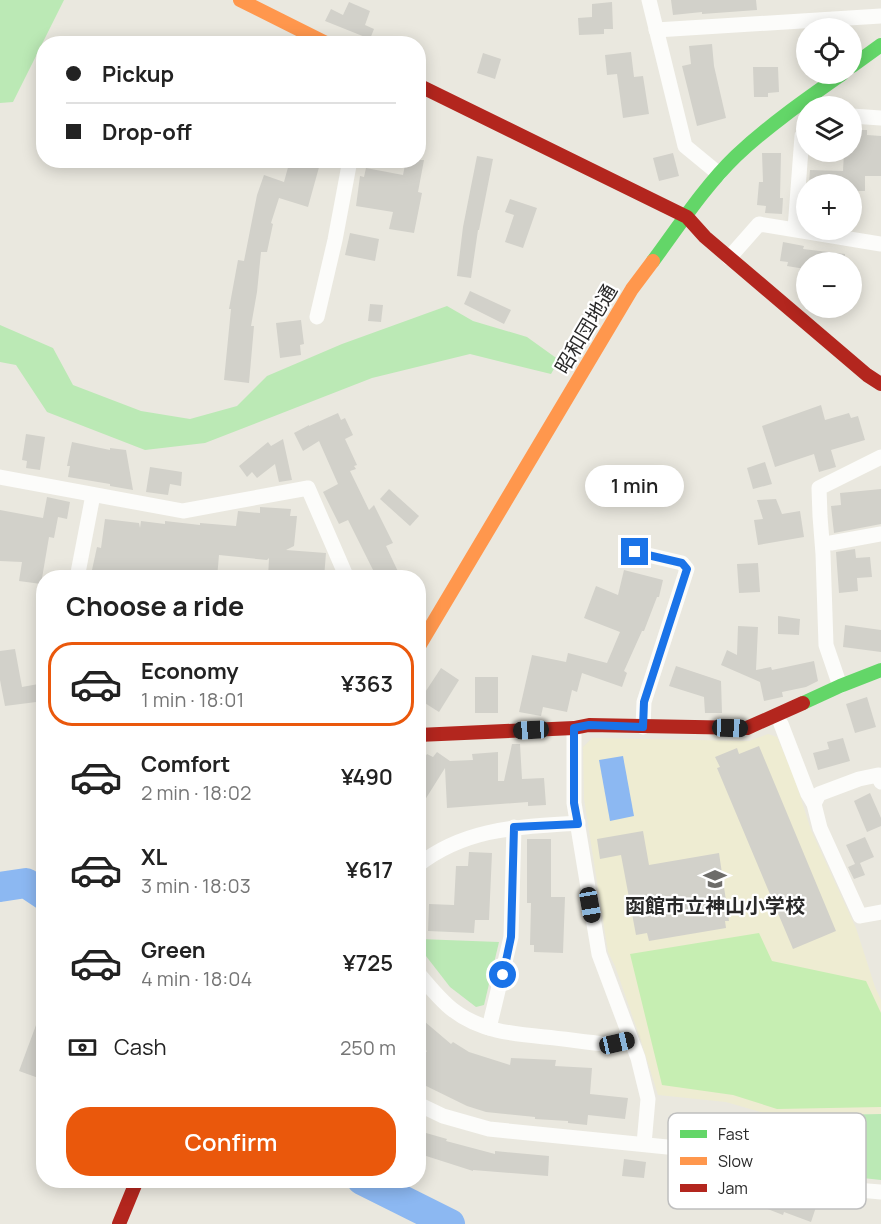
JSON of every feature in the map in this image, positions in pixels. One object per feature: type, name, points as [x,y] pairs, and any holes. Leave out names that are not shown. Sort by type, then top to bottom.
[{"type":"street","points":[[240,0],[312,36]]},
{"type":"street","points":[[649,0],[685,146],[719,174]]},
{"type":"street","points":[[656,30],[881,16]]},
{"type":"street","points":[[862,60],[880,49]]},
{"type":"street","name":"昭和団地通","points":[[426,635],[632,289],[719,174],[772,123],[828,84]]},
{"type":"street","points":[[426,90],[687,217],[729,258],[867,375],[881,384]]},
{"type":"street","points":[[862,117],[881,118]]},
{"type":"street","points":[[795,229],[800,162]]},
{"type":"street","points":[[317,317],[348,168]]},
{"type":"street","points":[[729,258],[759,224],[881,244]]},
{"type":"street","points":[[840,686],[826,645],[819,488],[881,457]]},
{"type":"street","points":[[0,477],[183,512],[308,488],[344,570]]},
{"type":"street","points":[[79,570],[93,495]]},
{"type":"street","points":[[831,543],[881,534]]},
{"type":"street","points":[[635,552],[682,563],[687,569],[644,702],[643,727]]},
{"type":"street","points":[[426,735],[574,728],[589,725],[747,728],[881,670]]},
{"type":"street","points":[[781,724],[814,804],[820,828],[860,916],[881,912]]},
{"type":"street","points":[[574,728],[574,803],[599,954],[638,1058],[648,1099],[644,1144]]},
{"type":"street","points":[[814,804],[819,794],[859,779],[878,775],[881,782]]},
{"type":"street","points":[[426,860],[454,842],[478,834],[514,827],[578,824]]},
{"type":"street","points":[[489,1028],[511,937],[514,827]]},
{"type":"street","points":[[426,982],[454,1010],[471,1021],[506,1033],[605,1044],[631,1040]]},
{"type":"street","points":[[426,1108],[443,1116],[489,1129],[668,1147]]},
{"type":"street","points":[[119,1224],[134,1188]]},
{"type":"street","points":[[866,1190],[881,1192]]},
{"type":"shaded area","name":"函館市立神山小学校","points":[[768,734],[777,737],[794,777],[811,830],[856,928],[881,1000],[881,1114],[764,1113],[726,1102],[658,1095],[615,966],[608,952],[584,799],[583,747],[592,738],[749,741]]},
{"type":"green space","points":[[0,0],[64,0],[46,36],[36,36],[36,56],[13,102],[0,103]]},
{"type":"green space","points":[[447,306],[473,321],[527,337],[559,360],[551,374],[470,354],[372,378],[205,443],[145,450],[47,412],[16,365],[0,362],[0,325],[53,348],[73,385],[141,411],[190,419],[237,406],[267,376],[342,344]]},
{"type":"green space","points":[[759,933],[772,961],[866,981],[881,1013],[881,1107],[777,1109],[733,1095],[662,1085],[630,954]]},
{"type":"green space","points":[[426,939],[499,942],[484,1005],[476,1007],[450,987],[426,956]]},
{"type":"green space","points":[[866,1114],[881,1114],[881,1180],[866,1178]]},
{"type":"water","points":[[623,756],[634,816],[610,821],[599,760]]},
{"type":"building","points":[[671,0],[756,0],[757,10],[673,15]]},
{"type":"building","points":[[349,2],[370,11],[365,25],[374,29],[371,36],[362,36],[325,21],[331,9],[343,15]]},
{"type":"building","points":[[612,2],[613,29],[604,29],[604,34],[579,35],[578,18],[592,17],[592,4]]},
{"type":"building","points":[[712,44],[714,66],[726,118],[697,126],[682,66],[691,64],[689,46]]},
{"type":"building","points":[[631,52],[634,77],[643,76],[649,114],[623,118],[617,74],[607,75],[605,55]]},
{"type":"building","points":[[483,53],[501,59],[495,79],[477,73]]},
{"type":"building","points":[[753,67],[778,67],[779,92],[768,93],[768,97],[754,97]]},
{"type":"building","points":[[862,130],[867,130],[867,135],[881,136],[881,176],[865,176],[865,191],[862,191],[862,174],[810,174],[810,170],[843,171],[843,162],[862,162]]},
{"type":"building","points":[[673,153],[679,176],[659,181],[653,158]]},
{"type":"building","points":[[762,153],[781,153],[782,214],[765,213],[766,206],[757,205],[759,182],[763,182]]},
{"type":"building","points":[[477,156],[493,159],[478,230],[471,278],[457,276],[463,227]]},
{"type":"building","points":[[288,168],[319,168],[308,207],[279,198],[271,223],[273,224],[267,252],[261,252],[251,326],[254,326],[249,383],[224,380],[231,309],[229,309],[238,260],[244,261],[257,195],[264,175],[284,182]]},
{"type":"building","points":[[366,168],[403,175],[404,168],[422,168],[418,192],[422,193],[414,233],[389,229],[393,212],[356,206],[360,176],[364,177]]},
{"type":"building","points":[[510,199],[537,208],[523,248],[505,242],[514,215],[505,212]]},
{"type":"building","points":[[350,233],[379,239],[375,261],[345,255]]},
{"type":"building","points":[[783,242],[804,246],[803,249],[828,252],[796,252],[796,268],[787,266],[788,262],[780,261]]},
{"type":"building","points":[[470,291],[511,310],[504,324],[464,304]]},
{"type":"building","points":[[370,304],[383,305],[381,322],[368,321]]},
{"type":"building","points":[[301,320],[304,344],[300,345],[301,355],[280,358],[276,323]]},
{"type":"building","points":[[821,405],[825,420],[849,413],[851,418],[858,416],[865,440],[831,450],[836,467],[819,472],[814,454],[775,467],[762,426]]},
{"type":"building","points":[[338,413],[341,420],[345,418],[353,435],[345,439],[357,465],[354,466],[356,469],[350,471],[369,510],[374,505],[393,543],[386,546],[397,570],[373,570],[348,520],[339,524],[323,492],[338,484],[319,441],[303,451],[294,433]]},
{"type":"building","points":[[26,434],[45,437],[40,470],[26,468],[27,461],[22,460]]},
{"type":"building","points":[[283,439],[292,480],[279,482],[275,464],[257,478],[252,472],[247,477],[239,466],[268,442],[271,446]]},
{"type":"building","points":[[72,442],[110,450],[110,448],[126,450],[133,490],[68,477],[70,466],[67,466]]},
{"type":"building","points":[[765,462],[772,484],[753,489],[747,468]]},
{"type":"building","points":[[150,467],[182,472],[181,486],[170,484],[168,495],[146,492]]},
{"type":"building","points":[[389,489],[419,516],[410,526],[380,499]]},
{"type":"building","points":[[881,489],[881,524],[834,533],[831,506],[841,505],[840,493]]},
{"type":"building","points":[[47,497],[70,502],[67,519],[58,517],[54,538],[49,537],[43,570],[36,570],[36,583],[19,581],[22,562],[0,561],[0,510],[43,518]]},
{"type":"building","points":[[776,499],[782,514],[800,511],[804,537],[758,545],[754,520],[763,519],[757,500]]},
{"type":"building","points":[[260,507],[291,509],[290,516],[297,516],[294,546],[286,550],[326,553],[325,570],[268,570],[269,558],[267,560],[219,555],[218,570],[92,570],[97,547],[101,548],[105,519],[139,523],[140,528],[141,521],[236,526],[238,511],[260,513]]},
{"type":"building","points":[[855,549],[856,558],[870,557],[872,577],[857,578],[858,591],[839,593],[836,552]]},
{"type":"building","points":[[758,563],[760,592],[739,593],[737,564]]},
{"type":"building","points":[[624,570],[663,580],[659,597],[657,597],[644,631],[624,671],[627,673],[622,687],[582,673],[577,692],[572,690],[567,712],[543,707],[541,716],[519,712],[532,655],[566,662],[568,653],[607,663],[620,632],[584,618],[596,586],[618,595]]},
{"type":"building","points":[[778,616],[800,619],[799,635],[778,634]]},
{"type":"building","points":[[845,625],[881,630],[881,652],[843,647]]},
{"type":"building","points":[[738,626],[758,627],[756,670],[771,667],[772,670],[814,661],[818,681],[806,687],[782,692],[783,697],[764,701],[760,682],[721,665],[727,650],[737,655]]},
{"type":"building","points":[[15,649],[22,687],[36,684],[36,702],[5,706],[0,680],[0,651]]},
{"type":"building","points":[[676,666],[721,681],[722,713],[705,713],[704,697],[669,686]]},
{"type":"building","points":[[441,668],[459,680],[439,712],[426,704],[426,691]]},
{"type":"building","points":[[475,677],[498,677],[498,713],[475,713]]},
{"type":"building","points":[[867,697],[876,727],[855,733],[846,704]]},
{"type":"building","points":[[843,738],[850,761],[818,770],[813,753],[829,749],[827,742]]},
{"type":"building","points":[[512,744],[520,744],[522,779],[544,778],[546,805],[528,806],[528,802],[447,808],[445,768],[426,798],[426,755],[433,757],[437,752],[450,761],[473,760],[472,754],[498,752],[498,781],[504,781]]},
{"type":"building","points":[[759,746],[836,931],[793,949],[717,768],[720,767],[715,757],[737,748],[739,754]]},
{"type":"building","points":[[870,793],[881,818],[881,826],[867,832],[854,801]]},
{"type":"building","points":[[643,831],[649,865],[719,853],[729,921],[725,921],[726,928],[649,941],[647,933],[636,935],[621,855],[600,859],[597,839]]},
{"type":"building","points":[[865,837],[874,857],[860,863],[865,875],[854,879],[848,867],[855,864],[846,845]]},
{"type":"building","points":[[527,839],[551,839],[551,897],[565,897],[563,953],[534,952],[534,945],[530,945],[531,903],[527,903]]},
{"type":"building","points":[[469,852],[492,853],[489,920],[475,920],[474,933],[428,931],[429,904],[454,905],[456,866],[468,866]]},
{"type":"building","points":[[426,1023],[451,1044],[453,1042],[469,1052],[510,1065],[511,1058],[556,1060],[555,1066],[592,1068],[590,1094],[628,1098],[625,1119],[588,1115],[587,1125],[486,1112],[467,1106],[426,1086]]},
{"type":"building","points":[[36,1025],[36,1077],[19,1071]]},
{"type":"building","points":[[426,1133],[447,1139],[446,1141],[495,1154],[495,1151],[549,1156],[548,1176],[473,1171],[426,1156]]},
{"type":"building","points":[[624,1159],[646,1162],[644,1178],[622,1176]]},
{"type":"building","points":[[768,1209],[815,1209],[811,1222],[784,1212],[783,1215]]},
{"type":"waterway","points":[[0,887],[26,883],[36,890]]},
{"type":"waterway","points":[[378,1188],[450,1224]]},
{"type":"traffic: fast","points":[[862,59],[881,45]]},
{"type":"traffic: fast","points":[[653,261],[724,168],[774,123],[828,84]]},
{"type":"traffic: fast","points":[[803,703],[881,670]]},
{"type":"traffic: slow","points":[[240,0],[312,36]]},
{"type":"traffic: slow","points":[[426,635],[632,289],[653,261]]},
{"type":"traffic: jam","points":[[426,89],[687,217],[705,237],[867,375],[881,384]]},
{"type":"traffic: jam","points":[[426,735],[574,728],[589,725],[747,728],[803,703]]},
{"type":"traffic: jam","points":[[119,1224],[134,1188]]},
{"type":"place","name":"函館市立神山小学校","points":[[715,879]]},
{"type":"route","points":[[503,975],[511,937],[514,827],[578,824],[574,803],[574,728],[589,725],[643,727],[644,702],[687,569],[682,563],[635,552]]}]
